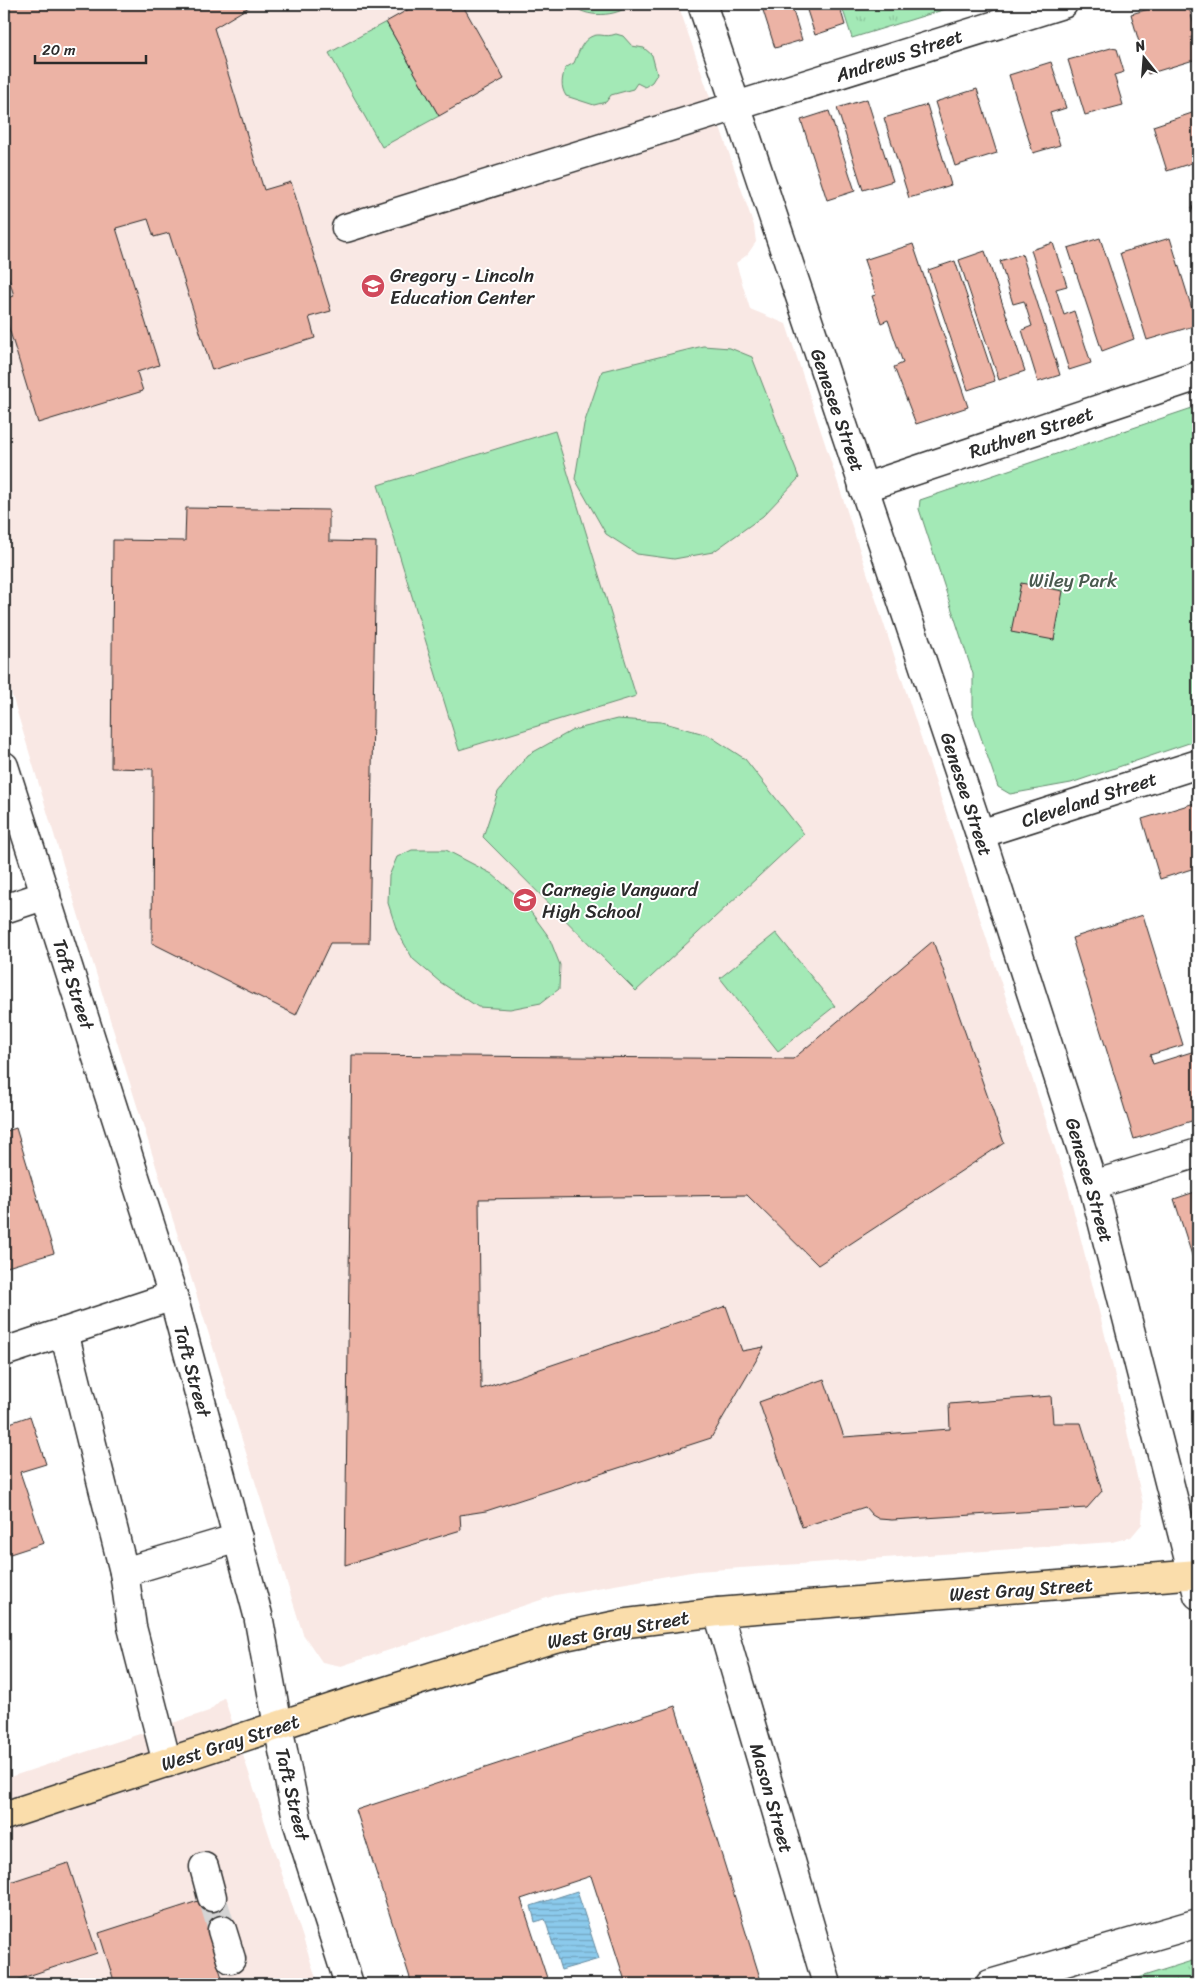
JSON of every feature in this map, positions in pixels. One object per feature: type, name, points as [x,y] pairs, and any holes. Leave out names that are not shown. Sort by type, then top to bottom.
[{"type":"main road","name":"West Gray Street","points":[[4,1816],[555,1638],[626,1623],[718,1612],[1196,1582]]},
{"type":"street","name":"Genesee Street","points":[[702,4],[980,834],[1094,1185],[1196,1582]]},
{"type":"street","name":"Andrews Street","points":[[346,228],[1063,4]]},
{"type":"street","name":"Ruthven Street","points":[[863,488],[1198,376]]},
{"type":"street","name":"Cleveland Street","points":[[980,834],[1198,764]]},
{"type":"street","name":"Taft Street","points":[[4,766],[173,1296],[258,1615],[298,1824],[349,1984]]},
{"type":"street","points":[[4,909],[46,895]]},
{"type":"street","points":[[1094,1185],[1198,1153]]},
{"type":"street","points":[[4,1352],[173,1296]]},
{"type":"street","points":[[64,1332],[124,1572],[132,1627],[166,1763]]},
{"type":"street","points":[[124,1572],[238,1538]]},
{"type":"street","name":"Mason Street","points":[[718,1612],[827,1984]]},
{"type":"street","points":[[204,1867],[212,1897]]},
{"type":"street","points":[[994,1984],[1198,1923]]},
{"type":"street","points":[[222,1930],[231,1959]]},
{"type":"shaded area","name":"Carnegie Vanguard High School","points":[[4,4],[678,4],[754,226],[756,242],[747,255],[736,263],[750,309],[786,324],[1068,1188],[1112,1363],[1143,1504],[1142,1524],[1131,1537],[1112,1542],[697,1571],[556,1595],[341,1666],[322,1662],[303,1634],[112,1026],[4,669]]},
{"type":"shaded area","points":[[224,1697],[318,1984],[4,1984],[4,1779],[209,1711]]},
{"type":"green space","points":[[572,4],[631,4],[618,12],[593,14],[577,9]]},
{"type":"green space","points":[[841,4],[962,4],[852,38]]},
{"type":"green space","points":[[386,22],[439,116],[382,147],[329,53]]},
{"type":"green space","points":[[616,34],[623,36],[632,46],[644,48],[652,55],[657,74],[652,82],[645,87],[637,83],[633,89],[611,95],[606,102],[594,105],[566,96],[562,82],[565,68],[574,63],[586,40],[594,35],[608,36]]},
{"type":"green space","points":[[703,346],[730,348],[752,357],[799,478],[763,516],[713,552],[674,559],[637,554],[606,534],[575,479],[584,424],[602,371]]},
{"type":"green space","name":"Wiley Park","points":[[1198,406],[1198,740],[1071,783],[1010,794],[998,787],[973,714],[973,674],[919,509],[920,500]]},
{"type":"green space","points":[[555,431],[636,696],[459,750],[378,485]]},
{"type":"green space","points":[[617,719],[661,722],[708,735],[745,759],[804,834],[636,991],[483,837],[498,792],[528,755],[573,730]]},
{"type":"green space","points":[[412,850],[446,850],[492,874],[522,900],[549,937],[560,965],[559,989],[541,1003],[510,1009],[478,1007],[440,982],[413,959],[397,931],[388,903],[389,876],[397,857]]},
{"type":"green space","points":[[776,933],[835,1006],[778,1051],[720,978]]},
{"type":"green space","points":[[1198,1959],[1198,1984],[1118,1984]]},
{"type":"water","points":[[577,1891],[599,1959],[561,1970],[545,1919],[535,1922],[531,1906]]},
{"type":"building","points":[[4,4],[254,4],[214,28],[264,190],[291,182],[331,311],[309,317],[315,338],[212,370],[169,233],[154,237],[148,219],[116,228],[159,365],[137,372],[143,391],[38,423],[4,312],[4,299],[14,296],[4,262]]},
{"type":"building","points":[[418,4],[462,4],[504,79],[439,116],[386,22]]},
{"type":"building","points":[[761,4],[791,4],[802,40],[775,48]]},
{"type":"building","points":[[805,4],[839,4],[845,25],[815,35]]},
{"type":"building","points":[[1167,4],[1188,4],[1197,36],[1191,37],[1197,59],[1148,74],[1131,14]]},
{"type":"building","points":[[1111,48],[1117,49],[1124,72],[1114,75],[1123,105],[1085,115],[1068,60]]},
{"type":"building","points":[[1051,62],[1066,108],[1050,113],[1060,145],[1033,153],[1009,75]]},
{"type":"building","points":[[977,89],[997,153],[955,166],[935,102]]},
{"type":"building","points":[[867,99],[893,181],[863,190],[837,108]]},
{"type":"building","points":[[927,105],[951,185],[909,198],[884,118]]},
{"type":"building","points":[[829,111],[855,191],[827,200],[801,120]]},
{"type":"building","points":[[1198,111],[1198,161],[1167,171],[1153,126]]},
{"type":"building","points":[[1198,205],[1198,227],[1192,207]]},
{"type":"building","points":[[1100,238],[1134,339],[1102,351],[1068,248]]},
{"type":"building","points":[[1170,238],[1197,325],[1147,340],[1120,253]]},
{"type":"building","points":[[1053,243],[1067,286],[1056,289],[1064,315],[1074,311],[1091,363],[1069,370],[1031,250]]},
{"type":"building","points":[[913,244],[968,407],[916,424],[894,367],[903,363],[888,320],[881,323],[872,296],[876,295],[864,260]]},
{"type":"building","points":[[985,251],[1025,371],[999,380],[959,260]]},
{"type":"building","points":[[1022,254],[1060,375],[1038,382],[1022,330],[1032,326],[1024,301],[1013,304],[1000,261]]},
{"type":"building","points":[[955,261],[995,381],[968,390],[928,270]]},
{"type":"building","points":[[186,508],[329,510],[329,541],[376,542],[369,943],[330,943],[296,1015],[152,943],[153,769],[111,768],[113,540],[185,541]]},
{"type":"building","points":[[1021,583],[1063,591],[1054,640],[1011,632]]},
{"type":"building","points":[[1198,802],[1198,867],[1160,879],[1142,819]]},
{"type":"building","points":[[1143,915],[1183,1045],[1150,1055],[1153,1064],[1198,1050],[1198,1119],[1134,1139],[1072,938]]},
{"type":"building","points":[[933,941],[1004,1143],[818,1265],[747,1195],[479,1199],[481,1389],[726,1306],[742,1351],[764,1347],[711,1438],[486,1511],[460,1515],[461,1530],[345,1565],[352,1055],[793,1059]]},
{"type":"building","points":[[4,1048],[10,1069],[4,1071]]},
{"type":"building","points":[[16,1128],[54,1253],[4,1268],[4,1132]]},
{"type":"building","points":[[1198,1191],[1198,1274],[1174,1199]]},
{"type":"building","points":[[824,1379],[844,1437],[950,1429],[949,1404],[1051,1396],[1053,1423],[1081,1423],[1102,1491],[1087,1508],[892,1520],[879,1519],[872,1515],[865,1507],[802,1527],[759,1402]]},
{"type":"building","points":[[30,1416],[46,1464],[20,1472],[44,1543],[4,1556],[4,1425]]},
{"type":"building","points":[[675,1706],[762,1984],[626,1984],[591,1876],[521,1899],[549,1984],[412,1984],[356,1810]]},
{"type":"building","points":[[68,1863],[97,1953],[4,1984],[4,1884]]},
{"type":"building","points":[[223,1893],[234,1926],[208,1934],[224,1984],[115,1984],[99,1933]]},
{"type":"tunnel","points":[[212,1897],[222,1930]]},
{"type":"place","name":"Gregory - Lincoln Education Center","points":[[373,286]]},
{"type":"place","name":"Carnegie Vanguard High School","points":[[525,900]]}]
